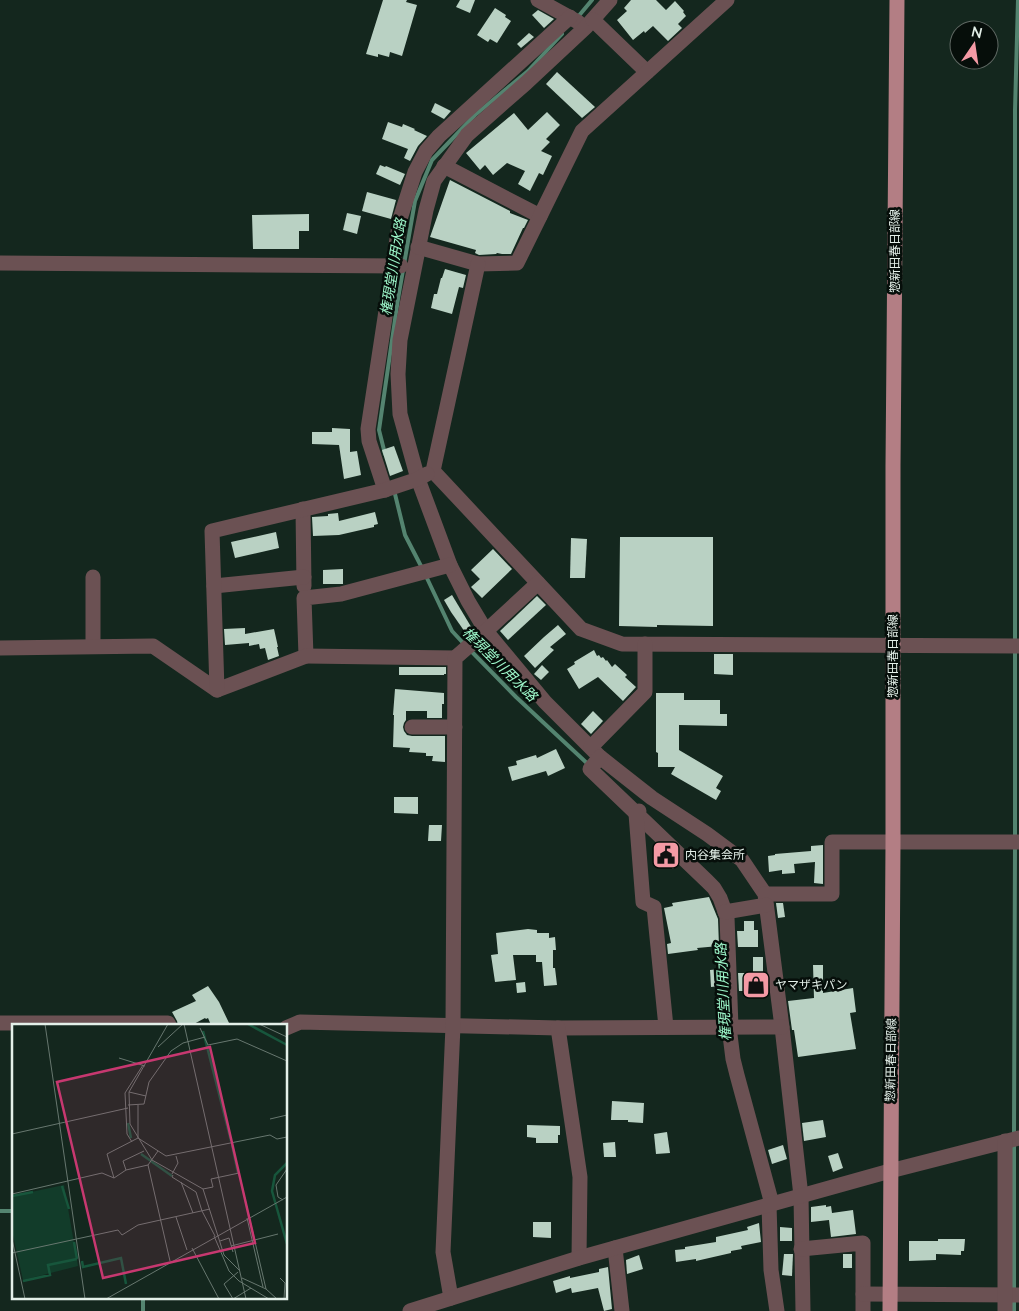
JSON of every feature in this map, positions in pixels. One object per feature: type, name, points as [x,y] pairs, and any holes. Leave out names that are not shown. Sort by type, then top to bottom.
[{"type":"main road","name":"惣新田春日部線","points":[[890,1311],[894,842],[893,465],[896,0]]},
{"type":"street","points":[[538,0],[570,17],[589,23],[647,72]]},
{"type":"street","points":[[610,0],[589,23],[526,83],[467,135],[434,181],[418,247],[400,340],[398,374],[400,414],[418,479],[450,565],[486,631],[545,702],[596,752],[652,798],[707,834],[742,860],[765,899],[801,1196],[803,1311]]},
{"type":"street","points":[[418,247],[478,264],[517,263],[582,131],[727,0]]},
{"type":"street","points":[[385,490],[368,429],[400,219],[415,172],[426,151],[439,136],[570,17]]},
{"type":"street","points":[[444,166],[540,216]]},
{"type":"street","points":[[415,172],[434,181]]},
{"type":"street","points":[[0,263],[414,266]]},
{"type":"street","points":[[217,690],[212,531],[385,490],[418,479],[433,471],[478,264]]},
{"type":"street","points":[[433,471],[581,629],[622,644],[1019,646]]},
{"type":"street","points":[[303,509],[306,656]]},
{"type":"street","points":[[304,598],[340,594],[450,565]]},
{"type":"street","points":[[92,577],[93,646]]},
{"type":"street","points":[[214,586],[304,577]]},
{"type":"street","points":[[217,690],[306,656],[455,658],[538,583]]},
{"type":"street","points":[[645,644],[645,692],[596,752],[590,770],[714,888],[727,917],[730,1027],[733,1059],[774,1204],[772,1270],[777,1311]]},
{"type":"street","points":[[0,648],[153,646],[217,690]]},
{"type":"street","points":[[451,1298],[443,1252],[453,1026],[455,658]]},
{"type":"street","points":[[412,727],[454,727]]},
{"type":"street","points":[[652,798],[636,814],[643,902],[654,907],[666,1027]]},
{"type":"street","points":[[725,912],[765,899],[832,894],[832,842],[1019,842]]},
{"type":"street","points":[[288,1027],[300,1022],[558,1028],[782,1027]]},
{"type":"street","points":[[0,1023],[168,1024]]},
{"type":"street","points":[[558,1028],[580,1177],[578,1258]]},
{"type":"street","points":[[410,1311],[578,1258],[1012,1139],[1012,1295],[1004,1311]]},
{"type":"street","points":[[802,1249],[863,1243],[864,1311]]},
{"type":"street","points":[[615,1248],[622,1311]]},
{"type":"street","points":[[863,1294],[1012,1295]]},
{"type":"building","points":[[383,0],[407,0],[406,2],[417,5],[402,56],[390,52],[389,57],[378,54],[378,57],[366,54]]},
{"type":"building","points":[[460,0],[475,0],[470,13],[456,7]]},
{"type":"building","points":[[631,0],[656,0],[666,10],[675,1],[686,16],[678,24],[682,28],[668,41],[653,26],[633,40],[617,20],[627,11],[624,8]]},
{"type":"building","points":[[495,8],[506,15],[505,17],[511,21],[497,43],[490,39],[488,42],[477,35]]},
{"type":"building","points":[[538,10],[554,19],[544,28],[532,15]]},
{"type":"building","points":[[529,33],[534,37],[521,48],[517,44]]},
{"type":"building","points":[[557,72],[595,107],[582,118],[546,84]]},
{"type":"building","points":[[435,103],[451,111],[444,119],[431,112]]},
{"type":"building","points":[[547,112],[560,125],[546,139],[550,142],[541,151],[552,156],[543,175],[539,173],[530,191],[518,184],[525,171],[507,163],[493,175],[485,165],[480,170],[466,153],[514,113],[528,130]]},
{"type":"building","points":[[388,122],[402,127],[403,124],[427,136],[418,146],[410,161],[404,158],[408,149],[382,139]]},
{"type":"building","points":[[380,165],[405,174],[400,185],[376,174]]},
{"type":"building","points":[[450,180],[510,211],[510,213],[528,220],[511,254],[479,255],[475,253],[476,250],[430,237]]},
{"type":"building","points":[[367,192],[396,200],[391,219],[362,211]]},
{"type":"building","points":[[347,213],[361,216],[357,234],[343,230]]},
{"type":"building","points":[[309,214],[309,231],[299,231],[299,249],[253,249],[252,215]]},
{"type":"building","points":[[445,269],[466,275],[463,288],[459,287],[452,314],[431,308],[434,294],[437,294]]},
{"type":"building","points":[[332,428],[350,429],[350,452],[357,451],[361,475],[344,479],[339,445],[312,444],[312,432],[332,432]]},
{"type":"building","points":[[394,446],[403,471],[390,476],[382,450]]},
{"type":"building","points":[[375,512],[378,524],[374,525],[374,527],[339,535],[313,536],[312,517],[338,513],[339,521]]},
{"type":"building","points":[[276,532],[279,548],[235,558],[231,542]]},
{"type":"building","points":[[620,537],[713,537],[713,626],[619,626]]},
{"type":"building","points":[[571,538],[587,539],[585,578],[570,578]]},
{"type":"building","points":[[493,549],[512,569],[482,598],[471,587],[480,579],[471,570]]},
{"type":"building","points":[[343,569],[343,584],[323,584],[323,570]]},
{"type":"building","points":[[452,595],[473,630],[467,635],[444,600]]},
{"type":"building","points":[[537,596],[546,605],[508,640],[500,631]]},
{"type":"building","points":[[558,625],[566,634],[550,647],[554,650],[535,668],[524,656]]},
{"type":"building","points":[[245,628],[245,634],[274,629],[279,656],[268,660],[265,648],[260,649],[259,644],[249,646],[249,643],[225,645],[224,629]]},
{"type":"building","points":[[594,650],[597,656],[603,657],[612,667],[615,664],[636,687],[623,701],[598,677],[579,689],[567,669],[575,664],[574,662]]},
{"type":"building","points":[[714,654],[733,654],[733,675],[714,674]]},
{"type":"building","points":[[542,665],[549,672],[541,680],[534,674]]},
{"type":"building","points":[[399,667],[446,667],[446,674],[399,675]]},
{"type":"building","points":[[395,689],[444,693],[442,718],[427,718],[427,711],[406,711],[406,720],[403,727],[407,735],[445,736],[445,762],[432,761],[433,756],[426,756],[426,753],[409,752],[410,748],[393,747]]},
{"type":"building","points":[[656,693],[684,693],[684,700],[720,700],[720,714],[727,714],[727,726],[679,725],[679,750],[723,776],[716,788],[721,791],[716,800],[671,774],[675,767],[658,767],[658,753],[656,752]]},
{"type":"building","points":[[593,711],[603,721],[591,734],[581,724]]},
{"type":"building","points":[[556,749],[565,768],[548,776],[546,771],[512,781],[508,767],[517,765],[516,761],[536,755],[537,758]]},
{"type":"building","points":[[394,797],[418,797],[418,814],[394,813]]},
{"type":"building","points":[[429,825],[442,825],[441,841],[428,841]]},
{"type":"building","points":[[823,845],[823,884],[814,883],[815,862],[794,864],[795,873],[782,874],[782,870],[769,872],[768,856],[811,851],[811,846]]},
{"type":"building","points":[[660,849],[676,865],[673,869],[656,853]]},
{"type":"building","points":[[709,897],[718,919],[719,946],[668,954],[667,944],[671,943],[664,908],[673,906],[672,903]]},
{"type":"building","points":[[776,903],[783,903],[785,917],[778,918]]},
{"type":"building","points":[[744,921],[754,921],[754,930],[758,930],[758,947],[738,947],[737,931],[744,931]]},
{"type":"building","points":[[528,929],[537,930],[537,933],[549,933],[549,938],[555,937],[556,950],[553,950],[553,968],[555,968],[557,985],[544,986],[542,962],[536,962],[536,955],[513,955],[516,980],[495,982],[491,955],[498,954],[496,933]]},
{"type":"building","points":[[753,957],[763,957],[763,980],[753,980]]},
{"type":"building","points":[[813,965],[823,965],[823,993],[853,988],[856,1012],[850,1013],[856,1049],[798,1057],[788,1001],[814,998]]},
{"type":"building","points":[[720,969],[720,986],[711,987],[710,970]]},
{"type":"building","points":[[738,973],[750,973],[751,991],[739,991]]},
{"type":"building","points":[[525,982],[526,992],[517,993],[516,983]]},
{"type":"building","points":[[208,986],[219,1002],[230,1024],[211,1024],[208,1018],[205,1018],[194,1024],[178,1024],[172,1012],[196,1001],[192,995]]},
{"type":"building","points":[[612,1101],[644,1103],[643,1123],[628,1122],[628,1120],[611,1120]]},
{"type":"building","points":[[823,1120],[826,1137],[804,1141],[802,1123]]},
{"type":"building","points":[[527,1125],[560,1126],[558,1143],[536,1143],[536,1138],[527,1137]]},
{"type":"building","points":[[667,1132],[670,1153],[656,1154],[654,1134]]},
{"type":"building","points":[[615,1142],[616,1157],[604,1157],[603,1143]]},
{"type":"building","points":[[783,1145],[787,1159],[772,1164],[768,1150]]},
{"type":"building","points":[[838,1153],[843,1168],[833,1172],[828,1156]]},
{"type":"building","points":[[826,1205],[826,1207],[831,1206],[832,1213],[853,1210],[856,1234],[831,1237],[829,1220],[811,1222],[811,1207]]},
{"type":"building","points":[[533,1222],[551,1222],[551,1238],[533,1237]]},
{"type":"building","points":[[759,1223],[761,1242],[741,1246],[742,1249],[731,1251],[731,1253],[696,1261],[696,1259],[676,1262],[675,1250],[716,1242],[716,1237],[748,1230],[747,1227]]},
{"type":"building","points":[[780,1227],[792,1228],[792,1241],[780,1241]]},
{"type":"building","points":[[938,1239],[965,1239],[964,1251],[961,1251],[961,1255],[936,1254],[936,1260],[909,1261],[909,1241],[938,1241]]},
{"type":"building","points":[[784,1254],[793,1254],[792,1276],[782,1275]]},
{"type":"building","points":[[843,1254],[852,1254],[852,1268],[843,1268]]},
{"type":"building","points":[[639,1255],[643,1269],[627,1274],[626,1260]]},
{"type":"building","points":[[608,1267],[612,1309],[604,1311],[598,1288],[572,1293],[571,1288],[556,1293],[553,1281],[570,1276],[570,1278],[599,1272],[599,1269]]},
{"type":"waterway","name":"権現堂川用水路","points":[[577,18],[592,0]]},
{"type":"waterway","points":[[1015,643],[1015,110],[1018,0]]},
{"type":"waterway","name":"権現堂川用水路","points":[[385,454],[379,430],[398,299],[415,201],[432,160],[475,115],[528,71],[562,34]]},
{"type":"waterway","name":"権現堂川用水路","points":[[394,490],[405,535],[422,568]]},
{"type":"waterway","name":"権現堂川用水路","points":[[425,574],[452,631],[464,644]]},
{"type":"waterway","points":[[1015,650],[1015,838]]},
{"type":"waterway","name":"権現堂川用水路","points":[[471,651],[516,697],[590,766]]},
{"type":"waterway","points":[[1014,1135],[1015,845]]},
{"type":"waterway","points":[[1014,1142],[1014,1293]]},
{"type":"waterway","points":[[0,1211],[12,1211]]},
{"type":"waterway","points":[[143,1298],[143,1311]]},
{"type":"waterway","points":[[1014,1300],[1014,1311]]},
{"type":"place","name":"内谷集会所","points":[[666,855]]},
{"type":"place","name":"ヤマザキパン","points":[[756,985]]}]
